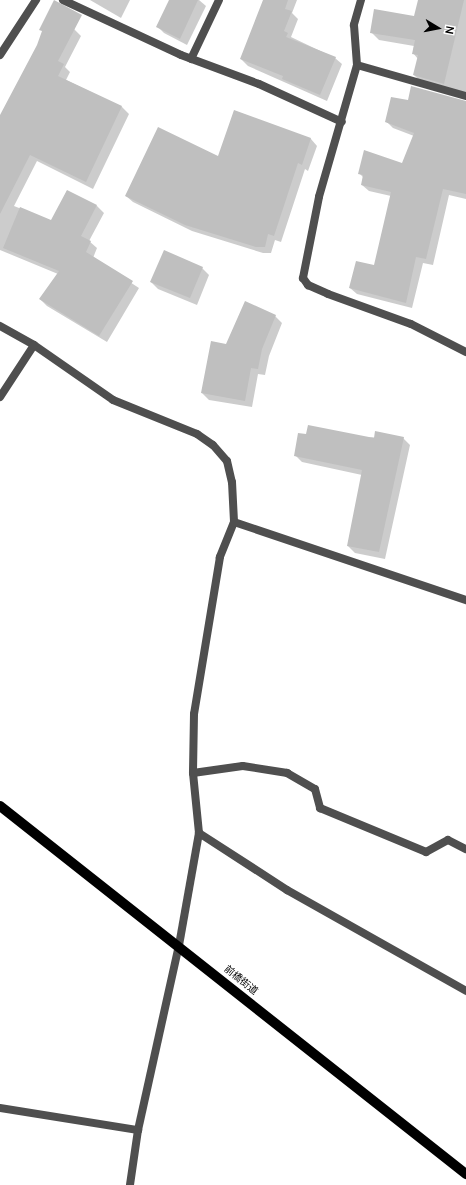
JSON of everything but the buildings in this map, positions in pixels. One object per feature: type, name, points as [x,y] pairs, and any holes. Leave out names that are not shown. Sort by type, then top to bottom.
[{"type":"main road","name":"前橋街道","points":[[0,806],[466,1174]]},
{"type":"street","points":[[0,55],[36,0]]},
{"type":"street","points":[[63,0],[191,59],[259,84],[342,122]]},
{"type":"street","points":[[191,59],[219,0]]},
{"type":"street","points":[[361,0],[354,24],[357,65],[342,122],[319,197],[303,278],[308,285],[328,294],[411,324],[466,352]]},
{"type":"street","points":[[357,65],[466,96]]},
{"type":"street","points":[[0,326],[34,344],[113,400],[197,434],[213,444],[227,461],[232,482],[234,522],[220,557],[194,714],[193,772],[199,832],[179,946],[138,1130],[130,1185]]},
{"type":"street","points":[[0,397],[34,344]]},
{"type":"street","points":[[234,522],[466,600]]},
{"type":"street","points":[[193,772],[243,766],[287,773],[315,789],[320,808],[334,814],[426,852],[448,840],[466,849]]},
{"type":"street","points":[[199,832],[287,890],[466,991]]},
{"type":"street","points":[[0,1108],[138,1130]]}]
